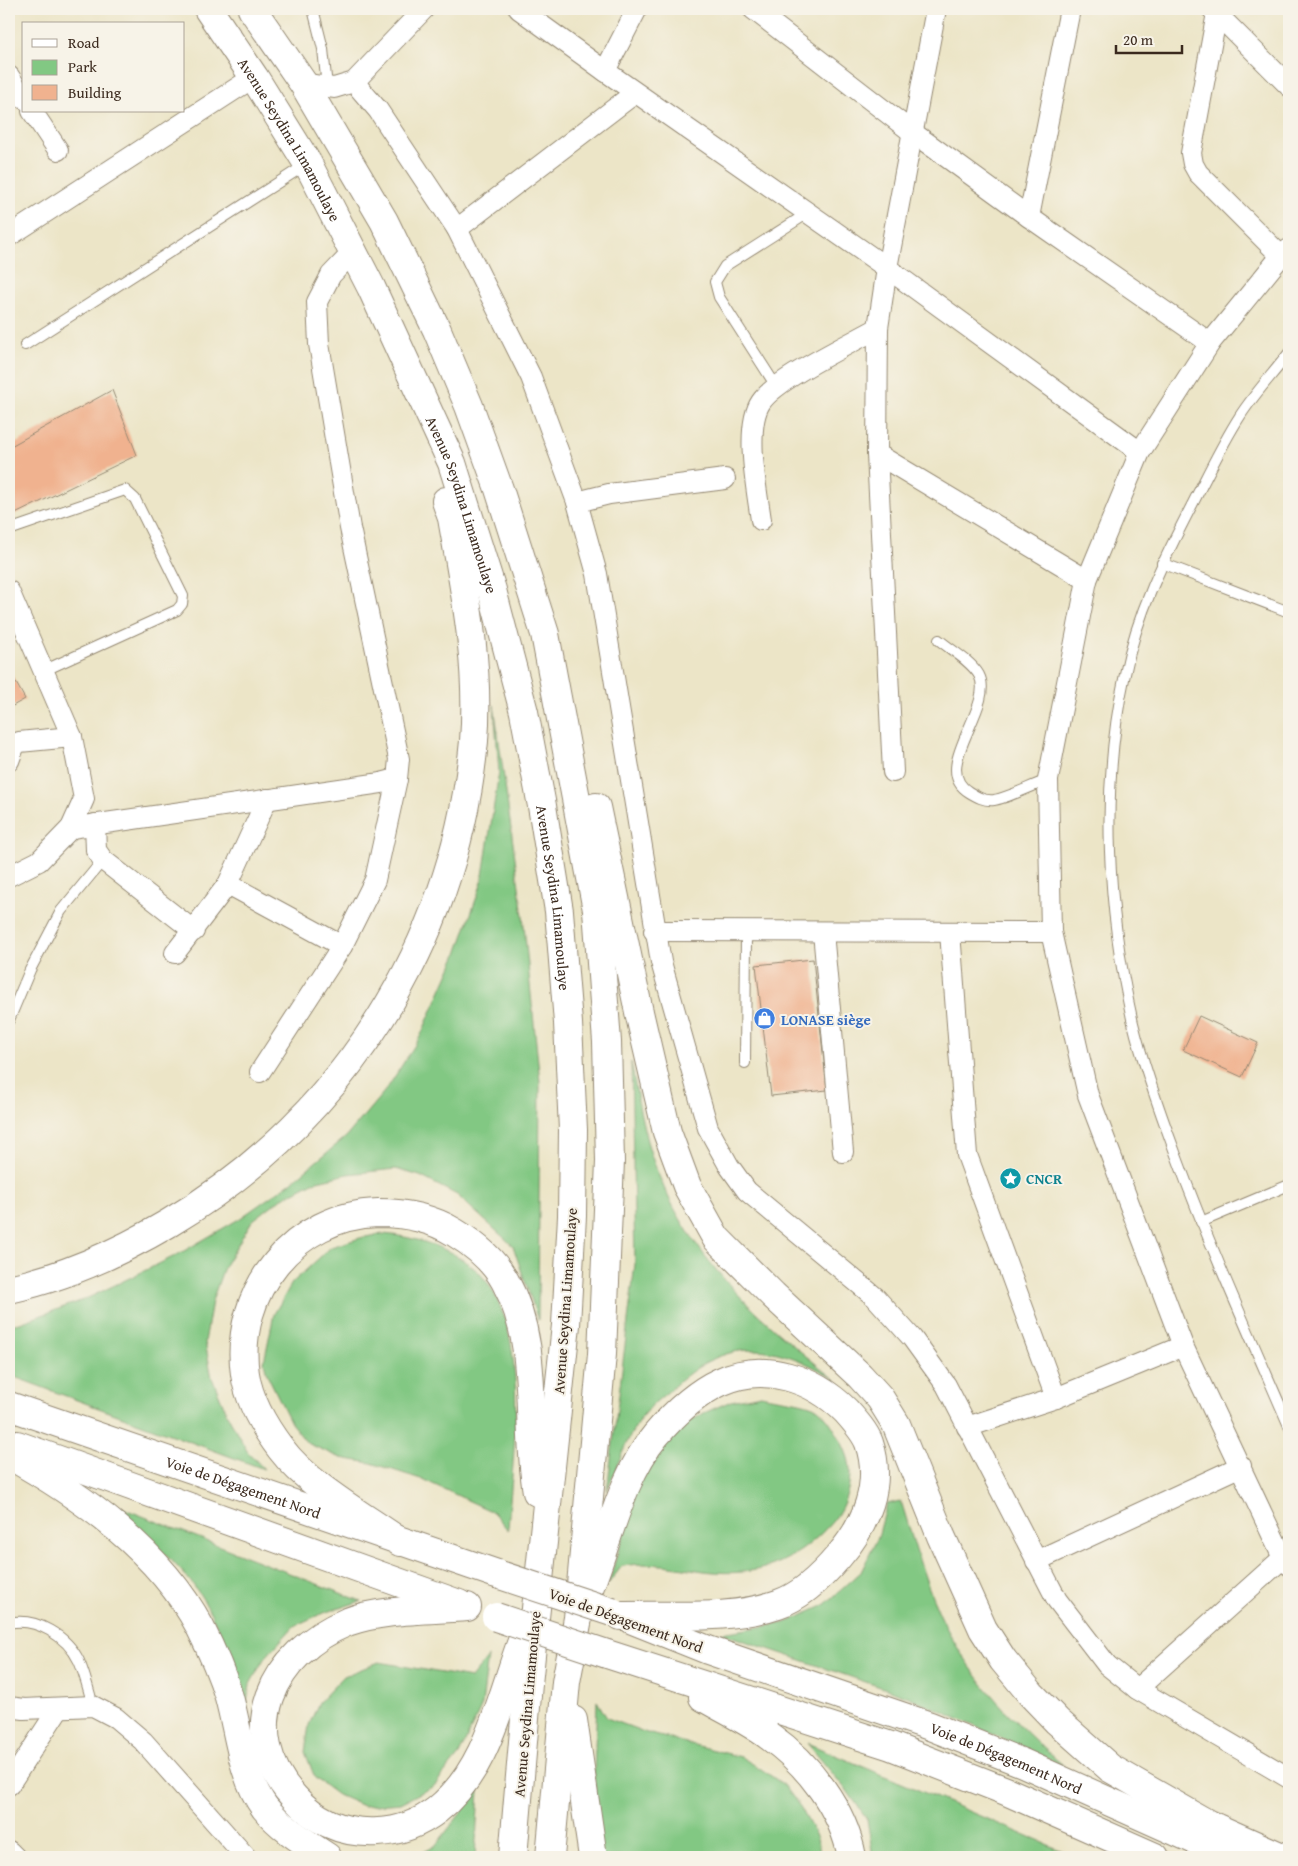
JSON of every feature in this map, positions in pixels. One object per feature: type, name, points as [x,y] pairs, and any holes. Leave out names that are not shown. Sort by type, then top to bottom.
[{"type":"highway","name":"Avenue Seydina Limamoulaye","points":[[208,9],[254,77],[308,164],[354,251],[452,464],[492,590],[524,712],[542,806],[559,911],[568,1023],[573,1130],[572,1216],[566,1324],[536,1607],[513,1857]]},
{"type":"highway","points":[[252,9],[315,85],[437,330],[469,406],[496,480],[591,788],[606,847],[638,1012],[667,1132],[687,1186],[702,1214],[716,1238],[732,1255],[854,1370],[880,1398],[896,1424],[941,1536],[982,1628],[1003,1660],[1031,1694],[1056,1721],[1110,1768],[1208,1824],[1282,1857]]},
{"type":"highway","points":[[9,1289],[89,1263],[142,1239],[205,1202],[259,1161],[312,1109],[366,1042],[406,975],[430,922],[450,867],[465,805],[474,741],[476,674],[452,518],[407,365]]},
{"type":"highway","points":[[545,634],[597,910],[607,1042],[610,1161],[602,1344],[578,1618],[566,1682],[550,1857]]},
{"type":"highway","points":[[400,1542],[309,1477],[282,1451],[269,1433],[250,1394],[245,1374],[244,1338],[249,1313],[256,1292],[269,1271],[283,1254],[305,1236],[325,1224],[351,1215],[395,1213],[419,1217],[442,1225],[465,1239],[487,1258],[504,1280],[518,1309],[526,1337],[530,1368],[531,1443],[544,1529]]},
{"type":"highway","points":[[578,1618],[621,1499],[638,1464],[656,1435],[697,1396],[721,1381],[750,1375],[783,1375],[808,1382],[833,1398],[855,1420],[869,1443],[873,1470],[872,1496],[863,1523],[847,1547],[827,1570],[803,1591],[779,1604],[747,1612],[617,1614]]},
{"type":"highway","name":"Voie de Dégagement Nord","points":[[9,1406],[400,1542],[617,1614],[708,1650],[930,1726],[1023,1763],[1233,1857]]},
{"type":"highway","name":"Voie de Dégagement Nord","points":[[9,1442],[496,1617],[891,1746],[1006,1791],[1155,1857]]},
{"type":"highway","points":[[9,1455],[49,1478],[88,1507],[146,1556],[173,1585],[200,1627],[216,1664],[228,1697],[251,1783],[266,1808],[286,1828],[327,1857]]},
{"type":"highway","points":[[467,1606],[386,1614],[349,1622],[320,1635],[296,1653],[281,1673],[269,1698],[265,1723],[267,1745],[278,1779],[306,1810],[320,1820],[340,1829],[366,1833],[391,1832],[418,1823],[438,1810],[476,1765],[488,1740],[507,1682],[536,1607]]},
{"type":"highway","points":[[661,1672],[769,1736],[787,1750],[824,1791],[838,1816],[852,1857]]},
{"type":"highway","points":[[566,1682],[593,1857]]},
{"type":"street","points":[[315,85],[340,88],[354,82],[424,9]]},
{"type":"street","points":[[520,9],[605,71],[887,268],[1140,452]]},
{"type":"street","points":[[605,71],[637,9]]},
{"type":"street","points":[[753,9],[912,132],[1029,217],[1210,343]]},
{"type":"street","points":[[893,772],[877,454],[878,328],[887,268],[936,9]]},
{"type":"street","points":[[1029,217],[1070,9]]},
{"type":"street","points":[[1215,11],[1289,86]]},
{"type":"street","points":[[1137,1689],[1286,1561],[1183,1346],[1088,1095],[1051,932],[1048,780],[1087,580],[1140,452],[1210,343],[1285,252],[1198,172],[1193,164],[1191,153],[1215,11]]},
{"type":"street","points":[[9,76],[22,96]]},
{"type":"street","points":[[9,236],[254,77]]},
{"type":"street","points":[[354,82],[378,110],[457,229],[531,377],[577,502],[597,574],[654,931],[663,972],[708,1128],[729,1166],[747,1191],[875,1297],[912,1338],[946,1385],[1058,1600],[1082,1634],[1108,1665],[1137,1689],[1289,1778]]},
{"type":"street","points":[[457,229],[635,92]]},
{"type":"street","points":[[33,112],[58,150]]},
{"type":"street","points":[[260,1072],[342,946],[375,880],[397,779],[399,759],[350,528],[319,344],[318,302],[332,275],[354,251]]},
{"type":"street","points":[[761,520],[752,453],[754,421],[760,403],[776,386],[878,328]]},
{"type":"street","points":[[877,454],[1087,580]]},
{"type":"street","points":[[577,502],[610,494],[725,480]]},
{"type":"street","points":[[9,591],[72,737],[84,799],[71,828],[39,861],[9,876]]},
{"type":"street","points":[[9,761],[14,748],[20,742],[72,737]]},
{"type":"street","points":[[71,828],[381,783],[397,779]]},
{"type":"street","points":[[176,953],[194,932],[228,884],[267,799]]},
{"type":"street","points":[[94,824],[96,850],[103,860],[194,932]]},
{"type":"street","points":[[228,884],[342,946]]},
{"type":"street","points":[[654,931],[1051,932]]},
{"type":"street","points":[[823,932],[843,1152]]},
{"type":"street","points":[[950,932],[967,1156],[1056,1398]]},
{"type":"street","points":[[967,1427],[1056,1398],[1183,1346]]},
{"type":"street","points":[[1036,1561],[1241,1466]]},
{"type":"street","points":[[9,1706],[24,1709],[59,1708],[79,1705],[93,1706],[116,1718],[143,1741],[246,1857]]},
{"type":"street","points":[[9,1785],[59,1708]]},
{"type":"street","points":[[9,1851],[15,1857]]},
{"type":"lane","points":[[313,9],[323,48],[315,85]]},
{"type":"lane","points":[[25,345],[308,164]]},
{"type":"lane","points":[[776,386],[719,298],[716,282],[725,266],[808,213]]},
{"type":"lane","points":[[1289,352],[1240,416],[1162,563],[1140,621],[1125,673],[1116,731],[1111,792],[1110,842],[1120,959],[1134,1026],[1156,1102],[1201,1222],[1289,1426]]},
{"type":"lane","points":[[9,530],[125,490],[135,499],[183,596],[182,604],[176,610],[43,670]]},
{"type":"lane","points":[[1162,563],[1289,612]]},
{"type":"lane","points":[[939,640],[968,663],[979,676],[981,691],[960,750],[955,773],[964,789],[982,799],[994,800],[1048,780]]},
{"type":"lane","points":[[9,1020],[30,970],[61,911],[103,860]]},
{"type":"lane","points":[[746,932],[746,1063]]},
{"type":"lane","points":[[1201,1222],[1289,1185]]},
{"type":"lane","points":[[9,1623],[20,1621],[46,1627],[64,1643],[78,1660],[93,1706]]},
{"type":"green space","points":[[494,705],[523,916],[540,1082],[538,1320],[513,1246],[457,1195],[420,1176],[396,1169],[348,1174],[313,1182],[279,1200],[252,1221],[224,1267],[212,1301],[205,1342],[212,1378],[228,1416],[247,1451],[264,1469],[9,1375],[9,1325],[20,1323],[86,1299],[177,1255],[239,1219],[290,1183],[346,1137],[388,1087],[420,1037],[457,954],[482,882],[499,772]]},
{"type":"green space","points":[[631,1062],[647,1141],[661,1180],[678,1214],[698,1246],[721,1276],[747,1303],[775,1330],[836,1380],[813,1367],[771,1352],[751,1350],[731,1353],[712,1360],[692,1372],[644,1414],[626,1444],[607,1491],[635,1264]]},
{"type":"green space","points":[[383,1234],[428,1243],[457,1256],[482,1276],[491,1288],[503,1314],[511,1343],[515,1373],[516,1406],[508,1530],[493,1512],[424,1480],[371,1463],[341,1458],[307,1443],[291,1423],[267,1374],[264,1362],[274,1314],[292,1283],[331,1247],[360,1238]]},
{"type":"green space","points":[[761,1395],[813,1406],[824,1414],[838,1435],[847,1455],[850,1472],[845,1499],[832,1522],[804,1548],[775,1564],[759,1569],[724,1573],[663,1565],[622,1566],[608,1584],[622,1539],[630,1499],[648,1463],[678,1429],[704,1413],[731,1401]]},
{"type":"green space","points":[[78,1491],[361,1601],[321,1614],[294,1626],[264,1659],[250,1684],[245,1715],[218,1628],[204,1601],[192,1584],[163,1553],[130,1527]]},
{"type":"green space","points":[[901,1501],[932,1597],[957,1647],[970,1667],[998,1702],[1064,1766],[907,1696],[721,1633],[785,1623],[823,1606],[861,1572],[878,1537],[887,1504]]},
{"type":"green space","points":[[488,1657],[482,1705],[459,1755],[434,1786],[401,1803],[363,1806],[338,1795],[315,1778],[305,1752],[309,1725],[319,1702],[344,1676],[379,1662],[471,1678]]},
{"type":"green space","points":[[597,1701],[607,1718],[647,1733],[741,1757],[784,1785],[801,1808],[817,1838],[821,1857],[600,1857],[594,1772]]},
{"type":"green space","points":[[807,1743],[1077,1857],[873,1857],[867,1819],[848,1792]]},
{"type":"green space","points":[[479,1790],[475,1857],[415,1857],[435,1846]]},
{"type":"building","points":[[112,390],[137,455],[9,517],[9,447]]},
{"type":"building","points":[[9,670],[25,699],[9,708]]},
{"type":"building","points":[[813,959],[827,1090],[771,1096],[756,965]]},
{"type":"building","points":[[1199,1016],[1258,1043],[1242,1077],[1183,1050]]},
{"type":"place","name":"LONASE siège","points":[[765,1019]]},
{"type":"place","name":"CNCR","points":[[1010,1178]]}]
